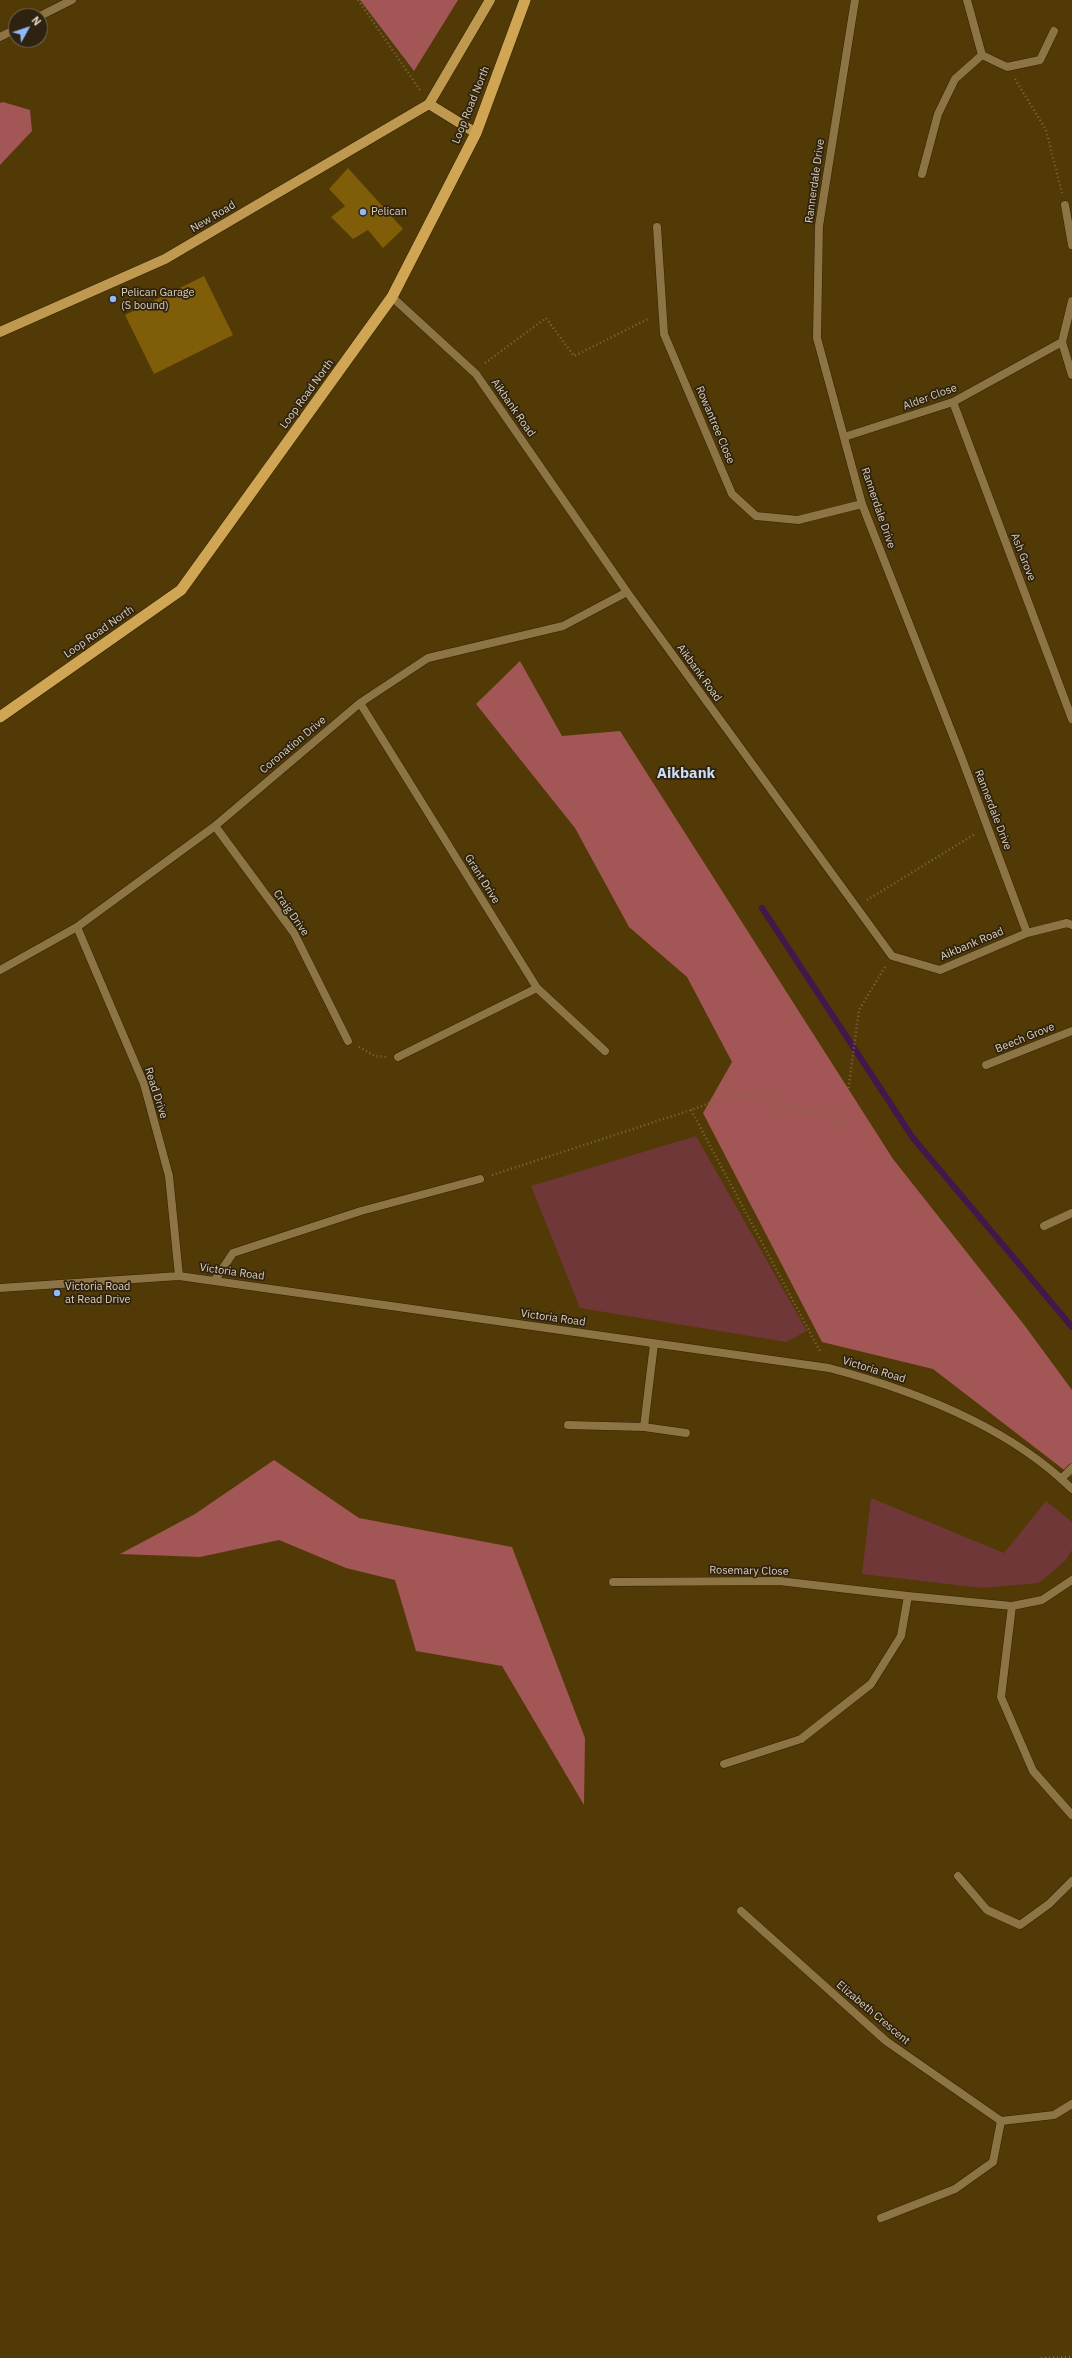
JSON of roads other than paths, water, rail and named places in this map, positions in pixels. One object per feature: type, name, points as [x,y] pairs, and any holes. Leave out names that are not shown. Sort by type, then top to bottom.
[{"type":"highway","name":"Loop Road North","points":[[0,718],[181,590],[392,298],[476,133],[525,0]]},
{"type":"main road","name":"New Road","points":[[0,332],[165,259],[429,104],[490,0]]},
{"type":"main road","points":[[429,104],[476,133]]},
{"type":"street","points":[[48,12],[72,0]]},
{"type":"street","name":"Rannerdale Drive","points":[[855,0],[819,226],[817,338],[862,504],[988,826],[1027,933]]},
{"type":"street","points":[[967,0],[982,55],[1007,67],[1040,60],[1054,31]]},
{"type":"street","points":[[922,174],[938,114],[955,80],[982,55]]},
{"type":"street","points":[[1065,205],[1072,245]]},
{"type":"street","name":"Rowantree Close","points":[[657,227],[664,334],[732,494],[756,516],[798,520],[862,504]]},
{"type":"street","name":"Aikbank Road","points":[[392,298],[474,371],[627,592],[892,956],[940,970],[1027,933]]},
{"type":"street","points":[[1072,301],[1062,342],[1072,375]]},
{"type":"street","name":"Alder Close","points":[[844,438],[953,402],[1062,342]]},
{"type":"street","name":"Ash Grove","points":[[953,402],[1072,719]]},
{"type":"street","name":"Coronation Drive","points":[[0,970],[77,927],[215,826],[360,703],[428,658],[563,626],[627,592]]},
{"type":"street","name":"Grant Drive","points":[[360,703],[537,988],[605,1051]]},
{"type":"street","name":"Craig Drive","points":[[215,826],[294,933],[348,1040]]},
{"type":"street","points":[[1027,933],[1067,923],[1072,925]]},
{"type":"street","name":"Read Drive","points":[[77,927],[144,1084],[169,1176],[178,1276]]},
{"type":"street","points":[[398,1057],[537,988]]},
{"type":"street","name":"Beech Grove","points":[[986,1065],[1072,1031]]},
{"type":"street","points":[[215,1280],[233,1253],[361,1211],[480,1179]]},
{"type":"street","points":[[1044,1226],[1072,1213]]},
{"type":"street","name":"Victoria Road","points":[[0,1288],[178,1276],[215,1280],[829,1368],[872,1379],[923,1398],[976,1422],[1032,1457],[1072,1489]]},
{"type":"street","points":[[644,1427],[654,1344]]},
{"type":"street","points":[[568,1425],[644,1427],[686,1433]]},
{"type":"street","points":[[1061,1479],[1072,1468]]},
{"type":"street","name":"Rosemary Close","points":[[613,1582],[779,1580],[908,1596],[1012,1606],[1042,1600],[1072,1580]]},
{"type":"street","points":[[724,1764],[801,1738],[871,1684],[901,1636],[908,1596]]},
{"type":"street","points":[[1012,1606],[1001,1697],[1033,1771],[1072,1815]]},
{"type":"street","points":[[958,1876],[987,1910],[1020,1925],[1049,1904],[1072,1882]]},
{"type":"street","name":"Elizabeth Crescent","points":[[741,1911],[886,2041],[1001,2121]]},
{"type":"street","points":[[880,2218],[955,2189],[993,2162],[1001,2121],[1054,2115],[1072,2104]]},
{"type":"waterway","points":[[762,908],[913,1138],[1072,1327]]},
{"type":"place","name":"Pelican","points":[[363,212]]},
{"type":"place","name":"Pelican Garage (S bound)","points":[[113,299]]},
{"type":"place","name":"Victoria Road at Read Drive","points":[[57,1293]]},
{"type":"district","name":"Aikbank","points":[[686,774]]}]
